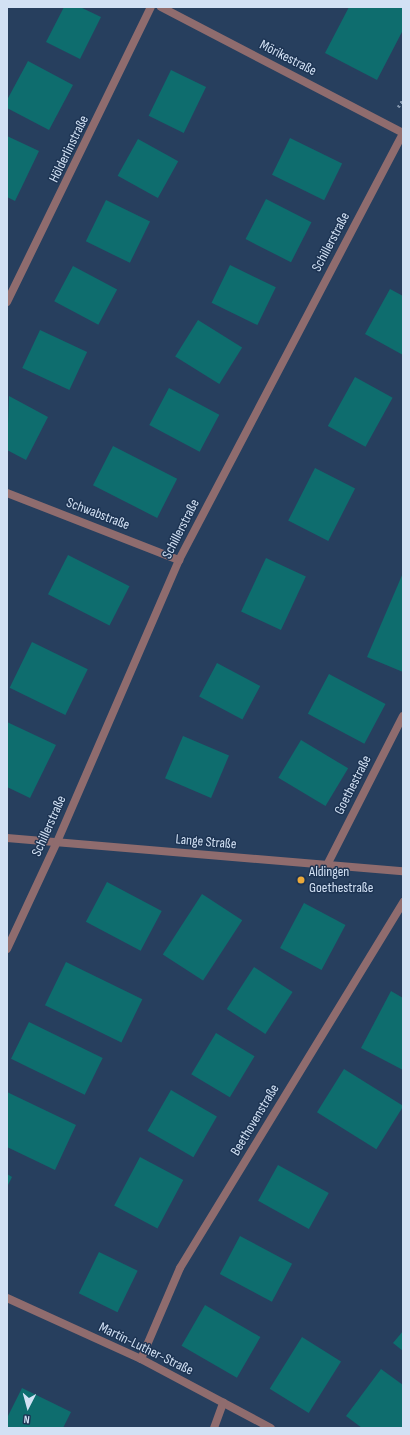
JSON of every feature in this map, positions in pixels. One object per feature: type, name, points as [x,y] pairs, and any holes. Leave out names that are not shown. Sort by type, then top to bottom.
[{"type":"street","name":"Hölderlinstraße","points":[[7,302],[151,7]]},
{"type":"street","name":"Mörikestraße","points":[[161,7],[403,133]]},
{"type":"street","name":"Schillerstraße","points":[[7,949],[57,842],[179,560],[403,133]]},
{"type":"street","name":"Schwabstraße","points":[[7,493],[179,560]]},
{"type":"street","name":"Goethestraße","points":[[327,865],[403,716]]},
{"type":"street","name":"Lange Straße","points":[[7,838],[403,871]]},
{"type":"street","name":"Beethovenstraße","points":[[142,1359],[180,1268],[403,902]]},
{"type":"street","name":"Martin-Luther-Straße","points":[[7,1298],[142,1359],[271,1428]]},
{"type":"street","points":[[214,1428],[223,1403]]},
{"type":"building","points":[[64,7],[80,7],[101,17],[80,59],[46,42]]},
{"type":"building","points":[[349,7],[403,7],[403,30],[377,80],[325,53]]},
{"type":"building","points":[[28,61],[73,85],[49,130],[7,108],[7,100]]},
{"type":"building","points":[[171,70],[206,87],[184,133],[149,116]]},
{"type":"building","points":[[7,136],[39,151],[15,201],[7,197]]},
{"type":"building","points":[[290,138],[342,163],[324,200],[272,175]]},
{"type":"building","points":[[138,139],[178,161],[158,198],[118,176]]},
{"type":"building","points":[[266,199],[311,222],[291,262],[246,239]]},
{"type":"building","points":[[106,200],[150,221],[130,263],[86,241]]},
{"type":"building","points":[[230,265],[276,287],[257,325],[212,303]]},
{"type":"building","points":[[73,266],[117,289],[98,325],[54,301]]},
{"type":"building","points":[[390,289],[403,296],[403,355],[365,334]]},
{"type":"building","points":[[198,320],[242,348],[219,384],[175,356]]},
{"type":"building","points":[[40,330],[87,352],[69,390],[22,368]]},
{"type":"building","points":[[355,377],[393,398],[365,447],[328,426]]},
{"type":"building","points":[[169,388],[219,415],[200,452],[149,425]]},
{"type":"building","points":[[9,396],[48,417],[26,460],[7,450]]},
{"type":"building","points":[[113,446],[177,479],[157,518],[93,485]]},
{"type":"building","points":[[315,468],[355,488],[328,541],[288,521]]},
{"type":"building","points":[[68,555],[129,586],[110,626],[48,594]]},
{"type":"building","points":[[266,558],[306,577],[281,630],[241,611]]},
{"type":"building","points":[[403,573],[403,672],[367,657]]},
{"type":"building","points":[[32,642],[88,669],[65,715],[10,688]]},
{"type":"building","points":[[217,663],[260,686],[242,720],[199,697]]},
{"type":"building","points":[[329,674],[386,704],[364,744],[308,714]]},
{"type":"building","points":[[7,722],[56,745],[30,798],[7,787]]},
{"type":"building","points":[[183,736],[229,756],[211,798],[165,778]]},
{"type":"building","points":[[301,740],[348,768],[325,806],[278,778]]},
{"type":"building","points":[[107,882],[162,911],[141,951],[86,922]]},
{"type":"building","points":[[202,894],[242,920],[203,981],[163,954]]},
{"type":"building","points":[[304,903],[345,925],[322,970],[280,948]]},
{"type":"building","points":[[66,962],[142,999],[121,1042],[45,1005]]},
{"type":"building","points":[[254,967],[293,992],[265,1034],[227,1009]]},
{"type":"building","points":[[391,991],[403,998],[403,1070],[361,1048]]},
{"type":"building","points":[[29,1022],[103,1058],[85,1095],[11,1059]]},
{"type":"building","points":[[216,1033],[255,1056],[230,1097],[191,1074]]},
{"type":"building","points":[[344,1069],[403,1106],[376,1149],[317,1112]]},
{"type":"building","points":[[171,1090],[217,1116],[193,1157],[148,1131]]},
{"type":"building","points":[[7,1092],[76,1125],[55,1170],[7,1147]]},
{"type":"building","points":[[140,1157],[183,1180],[157,1229],[114,1206]]},
{"type":"building","points":[[278,1165],[329,1193],[309,1229],[258,1201]]},
{"type":"building","points":[[7,1174],[12,1177],[7,1187]]},
{"type":"building","points":[[240,1236],[292,1264],[272,1302],[220,1274]]},
{"type":"building","points":[[99,1252],[138,1271],[117,1312],[79,1293]]},
{"type":"building","points":[[205,1305],[260,1337],[237,1378],[182,1346]]},
{"type":"building","points":[[403,1331],[403,1351],[393,1343]]},
{"type":"building","points":[[302,1337],[341,1361],[309,1413],[270,1389]]},
{"type":"building","points":[[381,1369],[403,1385],[403,1428],[362,1428],[346,1416]]},
{"type":"building","points":[[22,1388],[71,1412],[63,1428],[7,1428],[7,1418]]},
{"type":"place","name":"Aldingen Goethestraße","points":[[301,880]]}]
